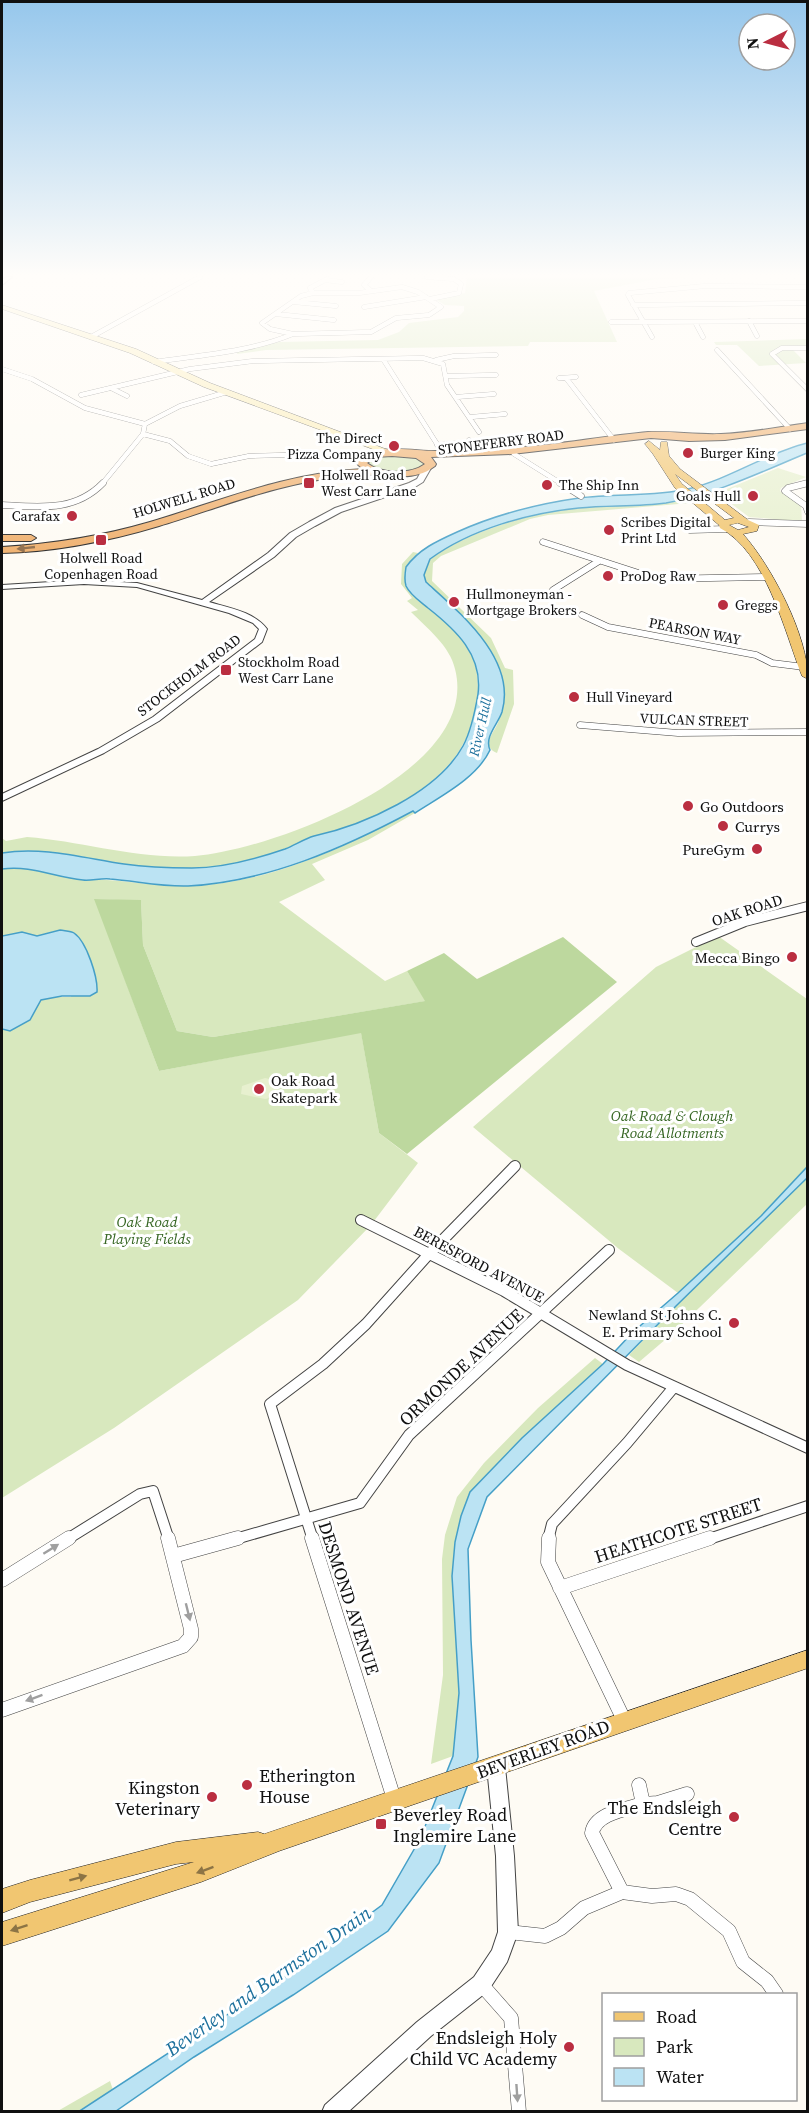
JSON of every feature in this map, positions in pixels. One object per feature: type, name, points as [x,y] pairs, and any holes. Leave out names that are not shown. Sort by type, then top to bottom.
[{"type":"highway","points":[[664,442],[807,428]]},
{"type":"highway","points":[[646,441],[763,437],[807,428]]},
{"type":"highway","name":"STONEFERRY ROAD","points":[[425,461],[444,455],[512,452],[614,440],[646,441]]},
{"type":"highway","name":"STONEFERRY ROAD","points":[[425,461],[646,441]]},
{"type":"highway","name":"HOLWELL ROAD","points":[[2,538],[55,536],[114,527],[251,487],[392,453],[425,461]]},
{"type":"highway","points":[[365,459],[363,467],[375,472]]},
{"type":"highway","name":"HOLWELL ROAD","points":[[2,550],[44,546],[140,528],[277,486],[347,472],[413,473],[425,461]]},
{"type":"main road","points":[[187,376],[392,453]]},
{"type":"main road","points":[[363,441],[372,450],[365,459]]},
{"type":"main road","points":[[646,441],[657,452],[678,486],[693,501],[724,526],[738,533],[750,545],[768,577],[806,671]]},
{"type":"main road","points":[[664,442],[668,461],[693,484],[715,497],[750,525],[767,567],[768,577]]},
{"type":"main road","points":[[724,526],[732,520],[750,525]]},
{"type":"main road","points":[[738,533],[750,525]]},
{"type":"main road","name":"BEVERLEY ROAD","points":[[2,1934],[201,1871],[278,1840],[395,1802],[624,1720],[807,1659]]},
{"type":"main road","name":"BEVERLEY ROAD","points":[[2,1901],[30,1891],[176,1853],[278,1840]]},
{"type":"street","points":[[27,376],[76,404],[145,424],[161,414],[227,392]]},
{"type":"street","points":[[81,395],[163,376]]},
{"type":"street","points":[[393,376],[444,455]]},
{"type":"street","points":[[466,376],[447,376],[447,385],[471,417],[479,432]]},
{"type":"street","points":[[741,376],[790,429]]},
{"type":"street","points":[[793,376],[807,390]]},
{"type":"street","points":[[559,378],[576,377]]},
{"type":"street","points":[[566,378],[614,440]]},
{"type":"street","points":[[111,388],[127,396]]},
{"type":"street","points":[[456,397],[496,393]]},
{"type":"street","points":[[471,417],[508,413]]},
{"type":"street","points":[[2,504],[42,507],[62,505],[85,498],[96,489],[143,434],[145,424]]},
{"type":"street","points":[[143,434],[170,441],[197,463],[220,463],[249,456],[291,455]]},
{"type":"street","points":[[437,445],[463,443],[469,440]]},
{"type":"street","points":[[2,587],[84,582],[129,584],[203,603],[271,555],[293,535],[312,524],[338,510],[420,480],[425,461],[437,445]]},
{"type":"street","points":[[514,454],[581,496]]},
{"type":"street","points":[[394,473],[406,480],[406,485],[400,489]]},
{"type":"street","points":[[807,483],[785,491],[806,506],[807,512]]},
{"type":"street","points":[[750,525],[807,524]]},
{"type":"street","points":[[690,530],[724,526]]},
{"type":"street","points":[[543,542],[657,579],[768,577]]},
{"type":"street","points":[[553,590],[599,561]]},
{"type":"street","name":"STOCKHOLM ROAD","points":[[2,798],[101,751],[156,719],[259,640],[263,629],[256,621],[203,603]]},
{"type":"street","name":"PEARSON WAY","points":[[582,615],[608,627],[756,655],[772,663],[806,671]]},
{"type":"street","name":"VULCAN STREET","points":[[580,725],[678,733],[807,732]]},
{"type":"street","name":"OAK ROAD","points":[[696,942],[745,922],[807,906]]},
{"type":"street","points":[[428,1255],[515,1166]]},
{"type":"street","name":"BERESFORD AVENUE","points":[[361,1220],[504,1291],[627,1365],[807,1448]]},
{"type":"street","name":"ORMONDE AVENUE","points":[[173,1556],[360,1503],[409,1435],[609,1250]]},
{"type":"street","name":"DESMOND AVENUE","points":[[395,1802],[270,1404],[323,1364],[366,1324],[428,1255]]},
{"type":"street","points":[[624,1720],[548,1562],[547,1546],[552,1524],[627,1443],[674,1387]]},
{"type":"street","points":[[2,1580],[140,1494],[153,1491],[173,1556],[191,1629],[191,1637],[183,1646],[2,1710]]},
{"type":"street","name":"HEATHCOTE STREET","points":[[560,1588],[807,1506]]},
{"type":"street","points":[[332,2112],[424,2029],[480,1983],[500,1955],[508,1932],[505,1856],[488,1770]]},
{"type":"street","points":[[639,1785],[643,1804]]},
{"type":"street","points":[[622,1892],[592,1833],[593,1826],[601,1818],[643,1804],[658,1803],[687,1794]]},
{"type":"street","points":[[508,1932],[545,1936],[561,1928],[584,1908],[622,1892],[652,1896],[676,1894],[695,1902],[729,1931],[743,1962],[767,1981],[775,1993]]},
{"type":"street","points":[[480,1983],[512,2018],[519,2112]]},
{"type":"green space","points":[[374,457],[415,457],[426,461],[416,470],[400,472],[368,465]]},
{"type":"green space","name":"Goals Hull","points":[[778,468],[806,477],[781,488],[780,491],[801,505],[802,520],[749,517],[717,493]]},
{"type":"green space","points":[[685,499],[690,503],[548,515],[530,519],[441,556],[433,563],[432,581],[491,638],[505,668],[513,670],[514,704],[497,753],[492,750],[489,742],[500,716],[502,685],[426,582],[424,576],[430,559],[482,531],[541,514],[580,508]]},
{"type":"green space","points":[[413,552],[418,553],[406,567],[405,576],[408,586],[424,604],[460,635],[474,660],[478,690],[473,719],[462,746],[450,763],[417,792],[355,824],[310,837],[263,856],[216,866],[157,867],[48,852],[2,853],[2,838],[6,841],[27,837],[153,855],[195,856],[229,850],[272,839],[318,821],[364,799],[405,772],[437,741],[455,706],[455,669],[452,661],[437,638],[411,612],[418,610],[407,601],[412,598],[401,584],[402,564]]},
{"type":"green space","name":"Oak Road Playing Fields","points":[[413,811],[415,813],[368,840],[312,864],[325,880],[279,902],[385,981],[407,971],[426,1001],[213,1037],[177,1031],[143,945],[141,901],[95,899],[159,1071],[361,1032],[379,1133],[418,1163],[371,1225],[298,1300],[114,1428],[2,1498],[2,1029],[4,1030],[33,1011],[41,1000],[71,997],[85,950],[81,940],[55,931],[37,936],[22,932],[2,936],[2,869],[31,869],[83,880],[111,880],[173,886],[216,884],[274,872],[303,862],[332,851]]},
{"type":"green space","points":[[94,899],[141,900],[143,945],[177,1031],[213,1037],[425,1001],[407,971],[444,953],[477,979],[563,937],[617,982],[407,1154],[379,1133],[361,1033],[159,1071]]},
{"type":"green space","name":"Oak Road & Clough Road Allotments","points":[[718,936],[807,999],[807,1167],[761,1216],[678,1293],[619,1249],[473,1127],[656,967]]},
{"type":"green space","name":"Oak Road Skatepark","points":[[265,1078],[278,1081],[279,1096],[265,1099],[241,1094],[242,1086]]},
{"type":"green space","points":[[807,1178],[807,1204],[673,1333],[639,1362],[629,1355],[676,1306]]},
{"type":"green space","points":[[595,1358],[603,1364],[482,1479],[455,1542],[452,1576],[459,1693],[453,1756],[431,1764],[443,1675],[442,1559],[445,1535],[457,1497],[484,1463],[538,1408]]},
{"type":"green space","points":[[110,2081],[113,2090],[78,2111],[56,2112]]},
{"type":"water","name":"River Hull","points":[[807,443],[807,453],[703,494],[666,503],[579,508],[521,518],[464,539],[430,559],[424,575],[426,582],[469,623],[482,639],[494,656],[501,674],[504,692],[502,712],[490,735],[490,750],[484,760],[457,786],[415,813],[413,811],[360,838],[304,861],[247,878],[218,883],[188,886],[159,885],[110,879],[72,879],[23,869],[2,869],[2,853],[17,851],[48,852],[149,867],[204,868],[227,865],[285,849],[310,837],[355,824],[398,804],[418,792],[451,763],[468,734],[478,694],[476,667],[472,655],[448,625],[416,598],[406,586],[406,567],[417,555],[457,532],[517,511],[579,498],[688,489],[719,479],[777,453]]},
{"type":"water","points":[[60,930],[74,933],[83,944],[94,970],[97,992],[90,996],[62,996],[41,1000],[30,1020],[10,1031],[2,1029],[2,936],[22,932],[37,936]]},
{"type":"water","points":[[807,1167],[807,1178],[676,1306],[487,1497],[468,1549],[478,1757],[439,1863],[388,1931],[293,1995],[194,2057],[116,2111],[78,2112],[285,1977],[382,1905],[420,1839],[453,1756],[459,1693],[452,1576],[455,1542],[470,1492],[522,1438],[603,1364],[633,1332],[761,1216]]},
{"type":"place","name":"The Direct Pizza Company","points":[[394,446]]},
{"type":"place","name":"Burger King","points":[[688,453]]},
{"type":"place","name":"Holwell Road West Carr Lane","points":[[309,483]]},
{"type":"place","name":"The Ship Inn","points":[[547,485]]},
{"type":"place","name":"Goals Hull","points":[[753,496]]},
{"type":"place","name":"Carafax","points":[[72,516]]},
{"type":"place","name":"Scribes Digital Print Ltd","points":[[609,530]]},
{"type":"place","name":"Holwell Road Copenhagen Road","points":[[101,540]]},
{"type":"place","name":"ProDog Raw","points":[[608,576]]},
{"type":"place","name":"Hullmoneyman - Mortgage Brokers","points":[[454,602]]},
{"type":"place","name":"Greggs","points":[[723,605]]},
{"type":"place","name":"Stockholm Road West Carr Lane","points":[[226,670]]},
{"type":"place","name":"Hull Vineyard","points":[[574,697]]},
{"type":"place","name":"Go Outdoors","points":[[688,806]]},
{"type":"place","name":"Currys","points":[[723,826]]},
{"type":"place","name":"PureGym","points":[[757,849]]},
{"type":"place","name":"Mecca Bingo","points":[[792,957]]},
{"type":"place","name":"Oak Road Skatepark","points":[[259,1089]]},
{"type":"place","name":"Newland St Johns C. E. Primary School","points":[[734,1323]]},
{"type":"place","name":"Etherington House","points":[[247,1785]]},
{"type":"place","name":"Kingston Veterinary","points":[[212,1797]]},
{"type":"place","name":"The Endsleigh Centre","points":[[734,1817]]},
{"type":"place","name":"Beverley Road Inglemire Lane","points":[[381,1824]]},
{"type":"place","name":"Endsleigh Holy Child VC Academy","points":[[569,2047]]},
{"type":"water label","name":"Beverley and Barmston Drain","points":[[268,1981]]}]
